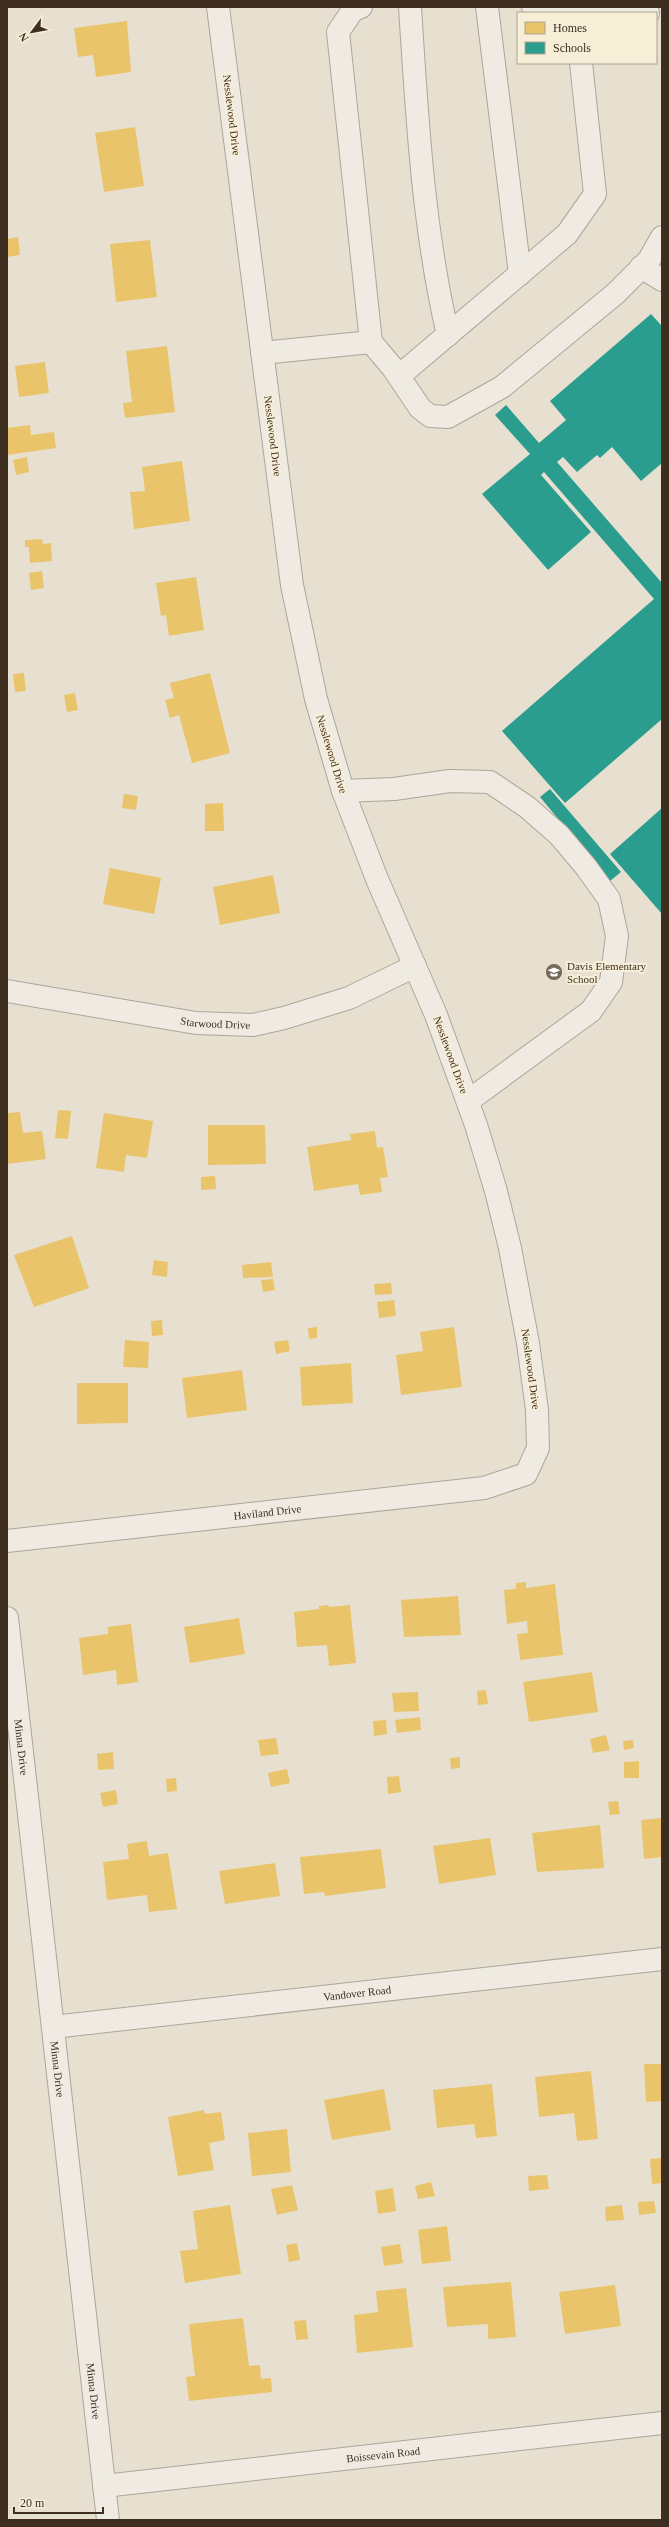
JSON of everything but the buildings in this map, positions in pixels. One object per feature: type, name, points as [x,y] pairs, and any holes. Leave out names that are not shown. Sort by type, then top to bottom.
[{"type":"street","name":"Nesslewood Drive","points":[[218,7],[292,585],[316,699],[343,792],[377,879],[436,1015],[468,1102],[496,1191],[510,1248],[528,1343],[537,1410],[538,1448],[526,1474]]},
{"type":"street","points":[[361,7],[353,10],[338,32],[371,342],[399,376],[420,408],[430,416],[448,417],[502,387],[614,294],[649,260],[662,237]]},
{"type":"street","points":[[410,7],[420,154],[437,290],[448,335]]},
{"type":"street","points":[[487,7],[520,274]]},
{"type":"street","points":[[533,7],[575,11],[612,12]]},
{"type":"street","points":[[399,376],[567,234],[595,194],[581,64]]},
{"type":"street","points":[[641,267],[662,280]]},
{"type":"street","points":[[262,352],[371,342]]},
{"type":"street","points":[[343,792],[394,790],[450,781],[490,782],[527,807],[559,834],[586,867],[608,899],[617,936],[611,982],[591,1011],[468,1102]]},
{"type":"street","name":"Starwood Drive","points":[[7,991],[196,1023],[253,1025],[284,1018],[349,998],[415,966]]},
{"type":"street","name":"Haviland Drive","points":[[7,1541],[484,1488],[526,1474]]},
{"type":"street","name":"Minna Drive","points":[[7,1618],[108,2520]]},
{"type":"street","name":"Vandover Road","points":[[53,2027],[662,1959]]},
{"type":"street","name":"Boissevain Road","points":[[104,2486],[662,2423]]},
{"type":"place","name":"Davis Elementary School","points":[[554,972]]}]
